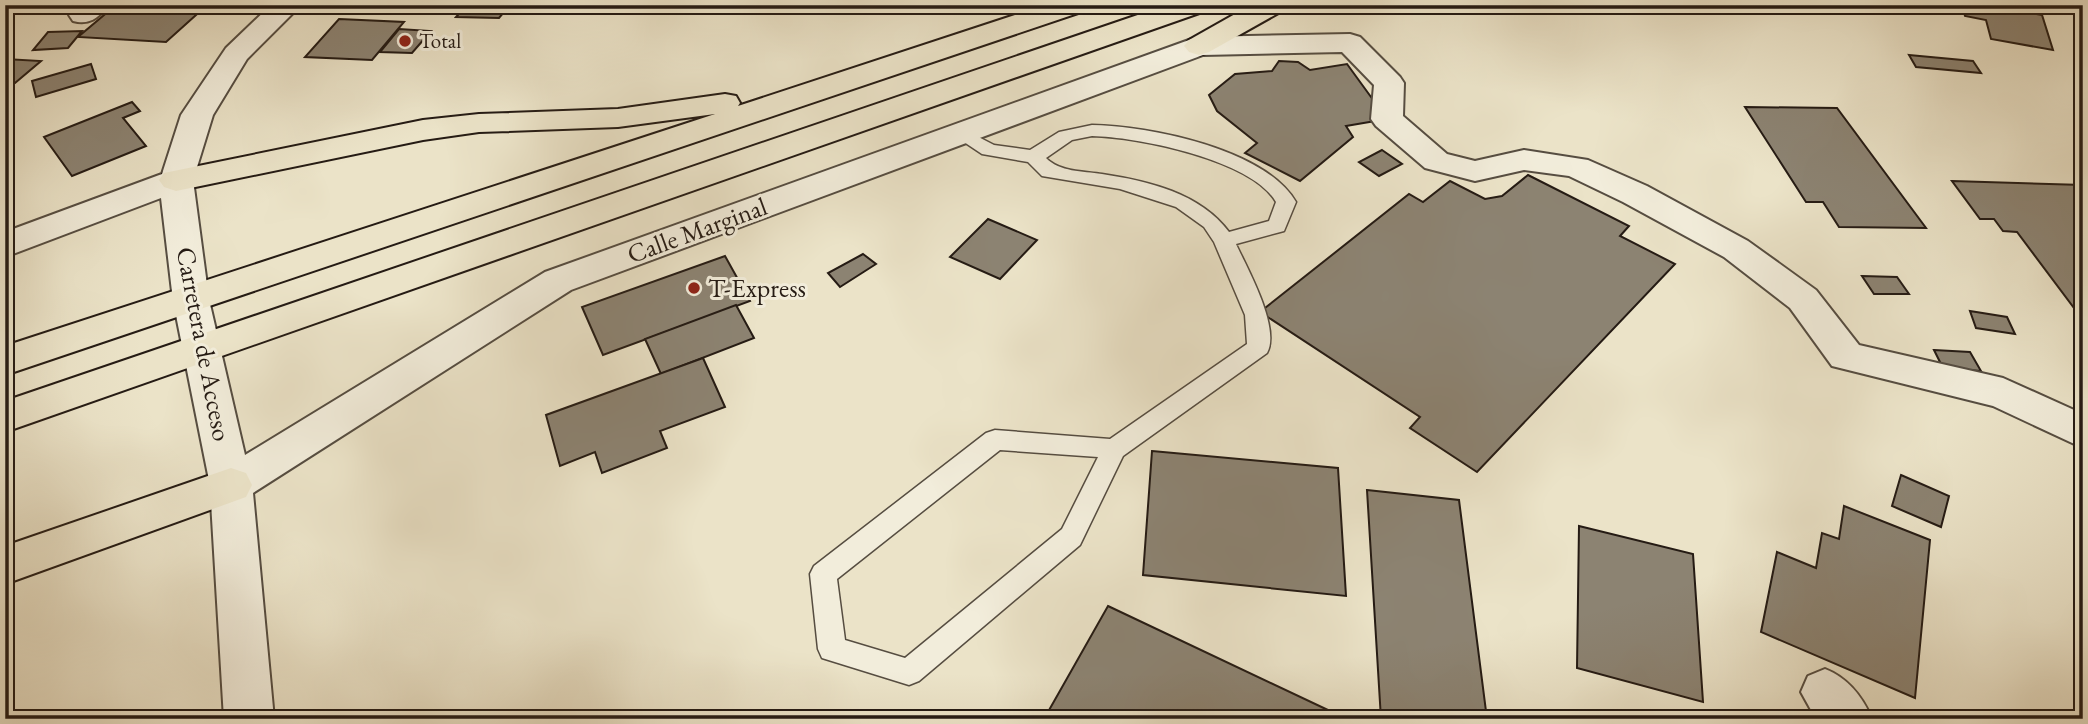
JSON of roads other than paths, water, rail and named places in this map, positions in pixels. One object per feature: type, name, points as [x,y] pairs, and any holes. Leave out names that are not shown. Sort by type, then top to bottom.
[{"type":"main road","points":[[5,361],[1074,5]]},
{"type":"main road","points":[[5,417],[1195,5]]},
{"type":"main road","points":[[1199,46],[1272,5]]},
{"type":"main road","points":[[176,180],[423,130],[479,123],[618,118],[807,94]]},
{"type":"main road","points":[[5,565],[231,485]]},
{"type":"street","name":"Carretera de Acceso","points":[[249,719],[231,485],[191,300],[176,180],[197,115],[236,54],[287,5]]},
{"type":"street","name":"Calle Marginal","points":[[231,485],[558,281],[1199,46],[1350,43],[1389,83],[1387,119],[1436,161],[1475,171],[1524,160],[1576,167],[1635,194],[1736,249],[1803,299],[1846,356],[2003,393],[2083,432]]},
{"type":"street","points":[[5,245],[176,180]]},
{"type":"lane","points":[[1034,158],[1068,134],[1110,130],[1175,142],[1224,159],[1276,187],[1286,202],[1277,226],[1224,240]]},
{"type":"lane","points":[[961,134],[989,150],[1034,158],[1049,172],[1122,183],[1183,202],[1211,222],[1224,240],[1256,315],[1259,347],[1114,449],[1071,537],[909,672],[832,649],[823,574],[995,440],[1114,449]]},
{"type":"place","name":"Total","points":[[405,41]]},
{"type":"place","name":"T-Express","points":[[694,288]]}]
